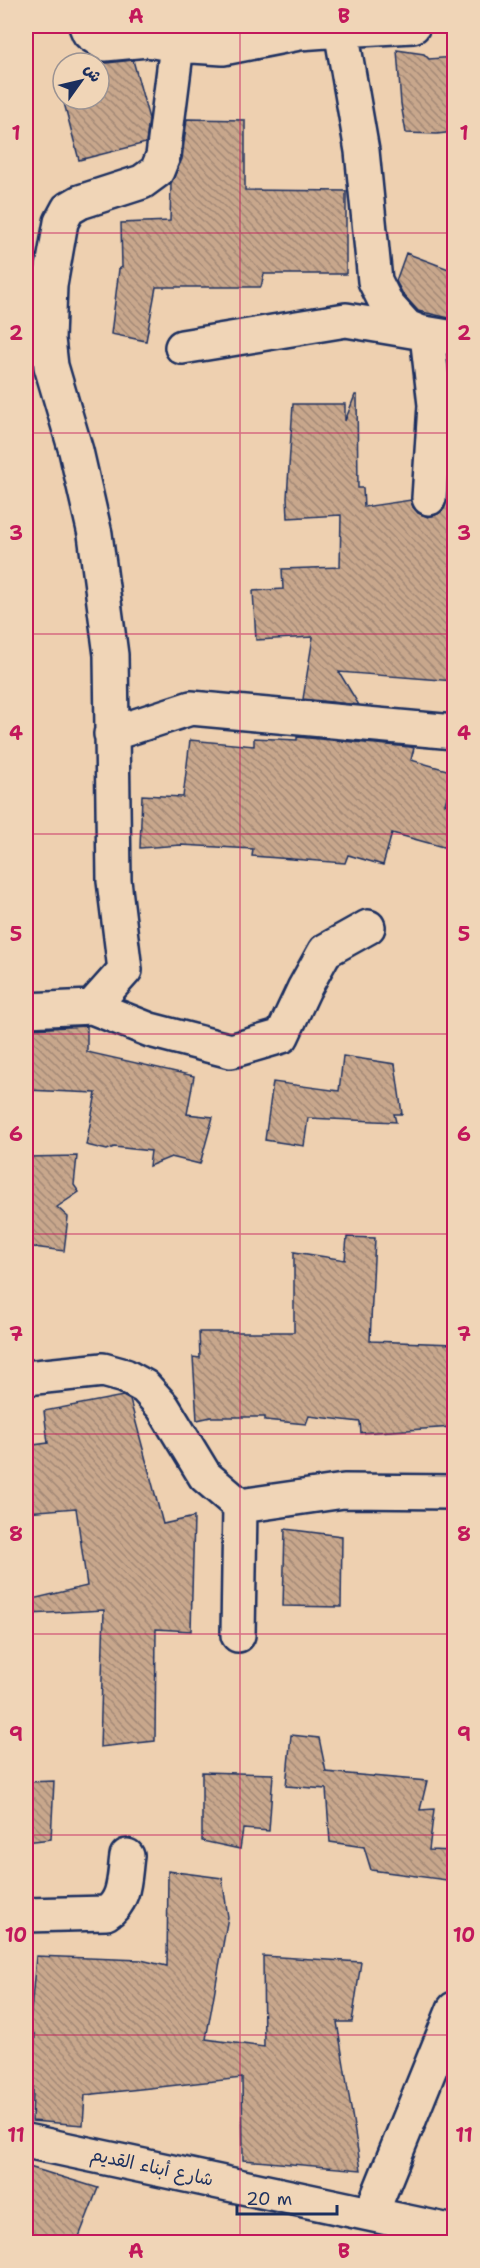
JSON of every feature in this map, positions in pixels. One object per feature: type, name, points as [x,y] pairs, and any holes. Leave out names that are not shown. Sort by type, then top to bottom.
[{"type":"street","points":[[86,26],[89,33],[105,44],[147,40],[177,45],[223,48],[299,33],[413,26]]},
{"type":"street","points":[[341,30],[362,151],[375,281],[387,305],[407,327],[441,336]]},
{"type":"street","points":[[92,1007],[125,970],[114,881],[111,655],[97,545],[76,451],[51,366],[48,339],[50,285],[61,222],[68,209],[80,202],[142,182],[157,171],[163,156],[177,45]]},
{"type":"street","points":[[182,347],[346,320],[441,336]]},
{"type":"street","points":[[429,498],[441,336]]},
{"type":"street","points":[[111,734],[191,708],[454,732]]},
{"type":"street","points":[[26,1010],[92,1007],[150,1030],[231,1051],[282,1036],[304,988],[325,951],[368,927]]},
{"type":"street","points":[[26,1378],[103,1370],[125,1376],[145,1387],[163,1407],[205,1476],[240,1506],[344,1491],[454,1492]]},
{"type":"street","points":[[238,1635],[240,1506]]},
{"type":"street","points":[[26,1915],[106,1913],[119,1901],[127,1856]]},
{"type":"street","points":[[371,2214],[454,2009]]},
{"type":"street","name":"شارع أبناء القديم","points":[[26,2141],[371,2214],[407,2232],[454,2232]]},
{"type":"building","points":[[397,50],[424,54],[429,59],[454,57],[454,132],[406,133],[401,104]]},
{"type":"building","points":[[133,60],[149,119],[146,143],[79,160],[66,111],[111,111],[111,63]]},
{"type":"building","points":[[187,119],[245,120],[245,190],[346,191],[346,274],[264,274],[261,287],[156,287],[146,341],[111,334],[119,269],[122,267],[121,223],[170,221],[171,183],[182,159]]},
{"type":"building","points":[[406,253],[454,271],[454,319],[418,311],[403,294],[396,281]]},
{"type":"building","points":[[355,395],[357,395],[358,488],[363,488],[364,507],[411,500],[418,513],[428,517],[444,509],[448,494],[454,493],[454,681],[339,672],[359,705],[303,699],[313,637],[256,640],[253,591],[283,589],[282,569],[340,567],[341,515],[288,518],[287,498],[293,404],[345,404],[345,421]]},
{"type":"building","points":[[297,737],[410,747],[414,748],[411,760],[454,772],[445,804],[454,807],[454,850],[392,833],[383,865],[348,855],[345,863],[252,856],[253,849],[181,845],[140,848],[142,795],[183,797],[190,740],[254,746],[254,738],[297,740]]},
{"type":"building","points":[[87,1026],[87,1052],[194,1076],[187,1114],[213,1117],[200,1164],[171,1157],[149,1166],[151,1151],[114,1147],[107,1150],[86,1145],[96,1093],[26,1090],[26,1032],[31,1032],[31,1029]]},
{"type":"building","points":[[343,1056],[395,1064],[402,1114],[394,1114],[396,1122],[308,1118],[304,1146],[265,1140],[273,1082],[339,1091]]},
{"type":"building","points":[[77,1156],[74,1185],[79,1192],[57,1207],[68,1217],[64,1251],[26,1246],[26,1157]]},
{"type":"building","points":[[347,1237],[375,1238],[370,1341],[454,1344],[454,1427],[361,1433],[360,1422],[309,1416],[306,1424],[265,1420],[265,1417],[211,1417],[197,1420],[193,1357],[200,1358],[199,1332],[294,1332],[294,1252],[345,1260]]},
{"type":"building","points":[[123,1396],[130,1400],[163,1524],[194,1517],[191,1631],[156,1629],[155,1741],[100,1747],[104,1610],[30,1614],[28,1600],[87,1586],[76,1508],[26,1512],[26,1446],[48,1443],[44,1411]]},
{"type":"building","points":[[285,1529],[342,1536],[341,1607],[283,1606]]},
{"type":"building","points":[[291,1735],[319,1738],[326,1772],[427,1781],[420,1810],[434,1809],[429,1850],[454,1851],[454,1881],[371,1870],[364,1847],[330,1842],[326,1789],[286,1786]]},
{"type":"building","points":[[202,1772],[273,1774],[269,1831],[243,1829],[240,1849],[202,1841]]},
{"type":"building","points":[[54,1781],[51,1839],[26,1842],[26,1782]]},
{"type":"building","points":[[168,1871],[222,1878],[228,1917],[206,2039],[264,2047],[263,1956],[361,1962],[352,2022],[337,2022],[361,2170],[243,2160],[242,2078],[85,2095],[83,2125],[32,2121],[35,2034],[29,2033],[36,1956],[141,1960],[167,1966]]},
{"type":"building","points":[[26,2166],[98,2188],[77,2242],[26,2242]]}]
